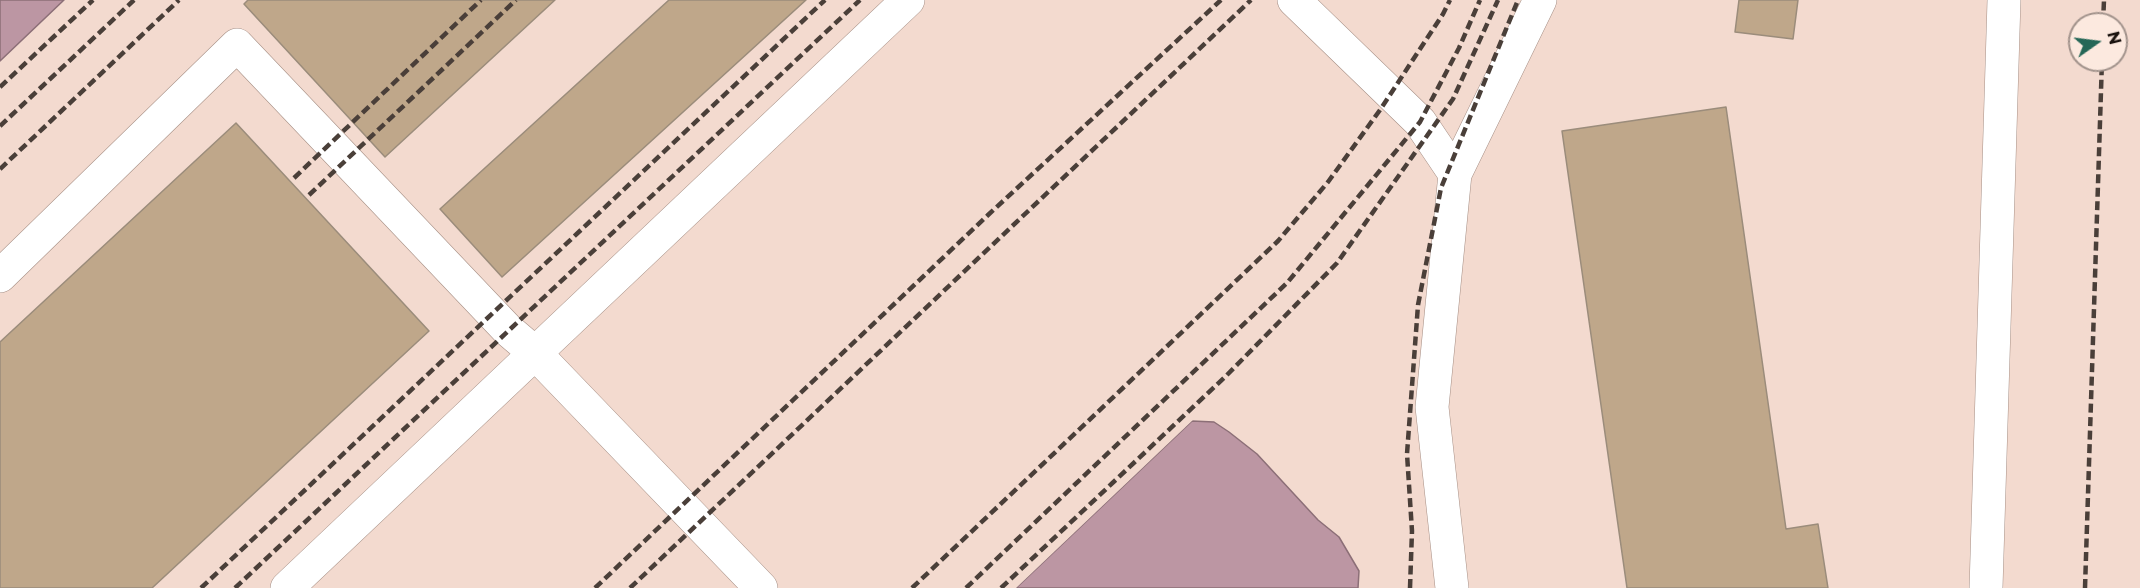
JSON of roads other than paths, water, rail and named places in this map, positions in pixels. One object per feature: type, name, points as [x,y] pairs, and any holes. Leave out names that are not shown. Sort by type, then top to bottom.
[{"type":"lane","points":[[286,588],[908,0]]},
{"type":"lane","points":[[1294,0],[1420,122],[1455,174]]},
{"type":"lane","points":[[1452,588],[1432,407],[1455,174],[1540,0]]},
{"type":"lane","points":[[1986,588],[2004,0]]},
{"type":"lane","points":[[0,276],[237,45],[508,330],[535,352],[761,588]]},
{"type":"railway","points":[[0,87],[93,0]]},
{"type":"railway","points":[[0,126],[134,0]]},
{"type":"railway","points":[[0,169],[179,0]]},
{"type":"railway","points":[[294,178],[481,0]]},
{"type":"railway","points":[[309,195],[516,0]]},
{"type":"railway","points":[[201,588],[825,0]]},
{"type":"railway","points":[[235,588],[860,0]]},
{"type":"railway","points":[[595,588],[988,215],[1221,0]]},
{"type":"railway","points":[[630,588],[1251,0]]},
{"type":"railway","points":[[912,588],[1278,241],[1328,182],[1380,110],[1450,0]]},
{"type":"railway","points":[[966,588],[1287,283],[1420,122],[1459,48],[1480,0]]},
{"type":"railway","points":[[1001,588],[1225,377],[1337,263],[1453,99],[1498,0]]},
{"type":"railway","points":[[1410,588],[1412,531],[1407,454],[1418,305],[1441,188],[1518,0]]},
{"type":"railway","points":[[2104,0],[2104,12]]},
{"type":"railway","points":[[2085,588],[2102,72]]}]
